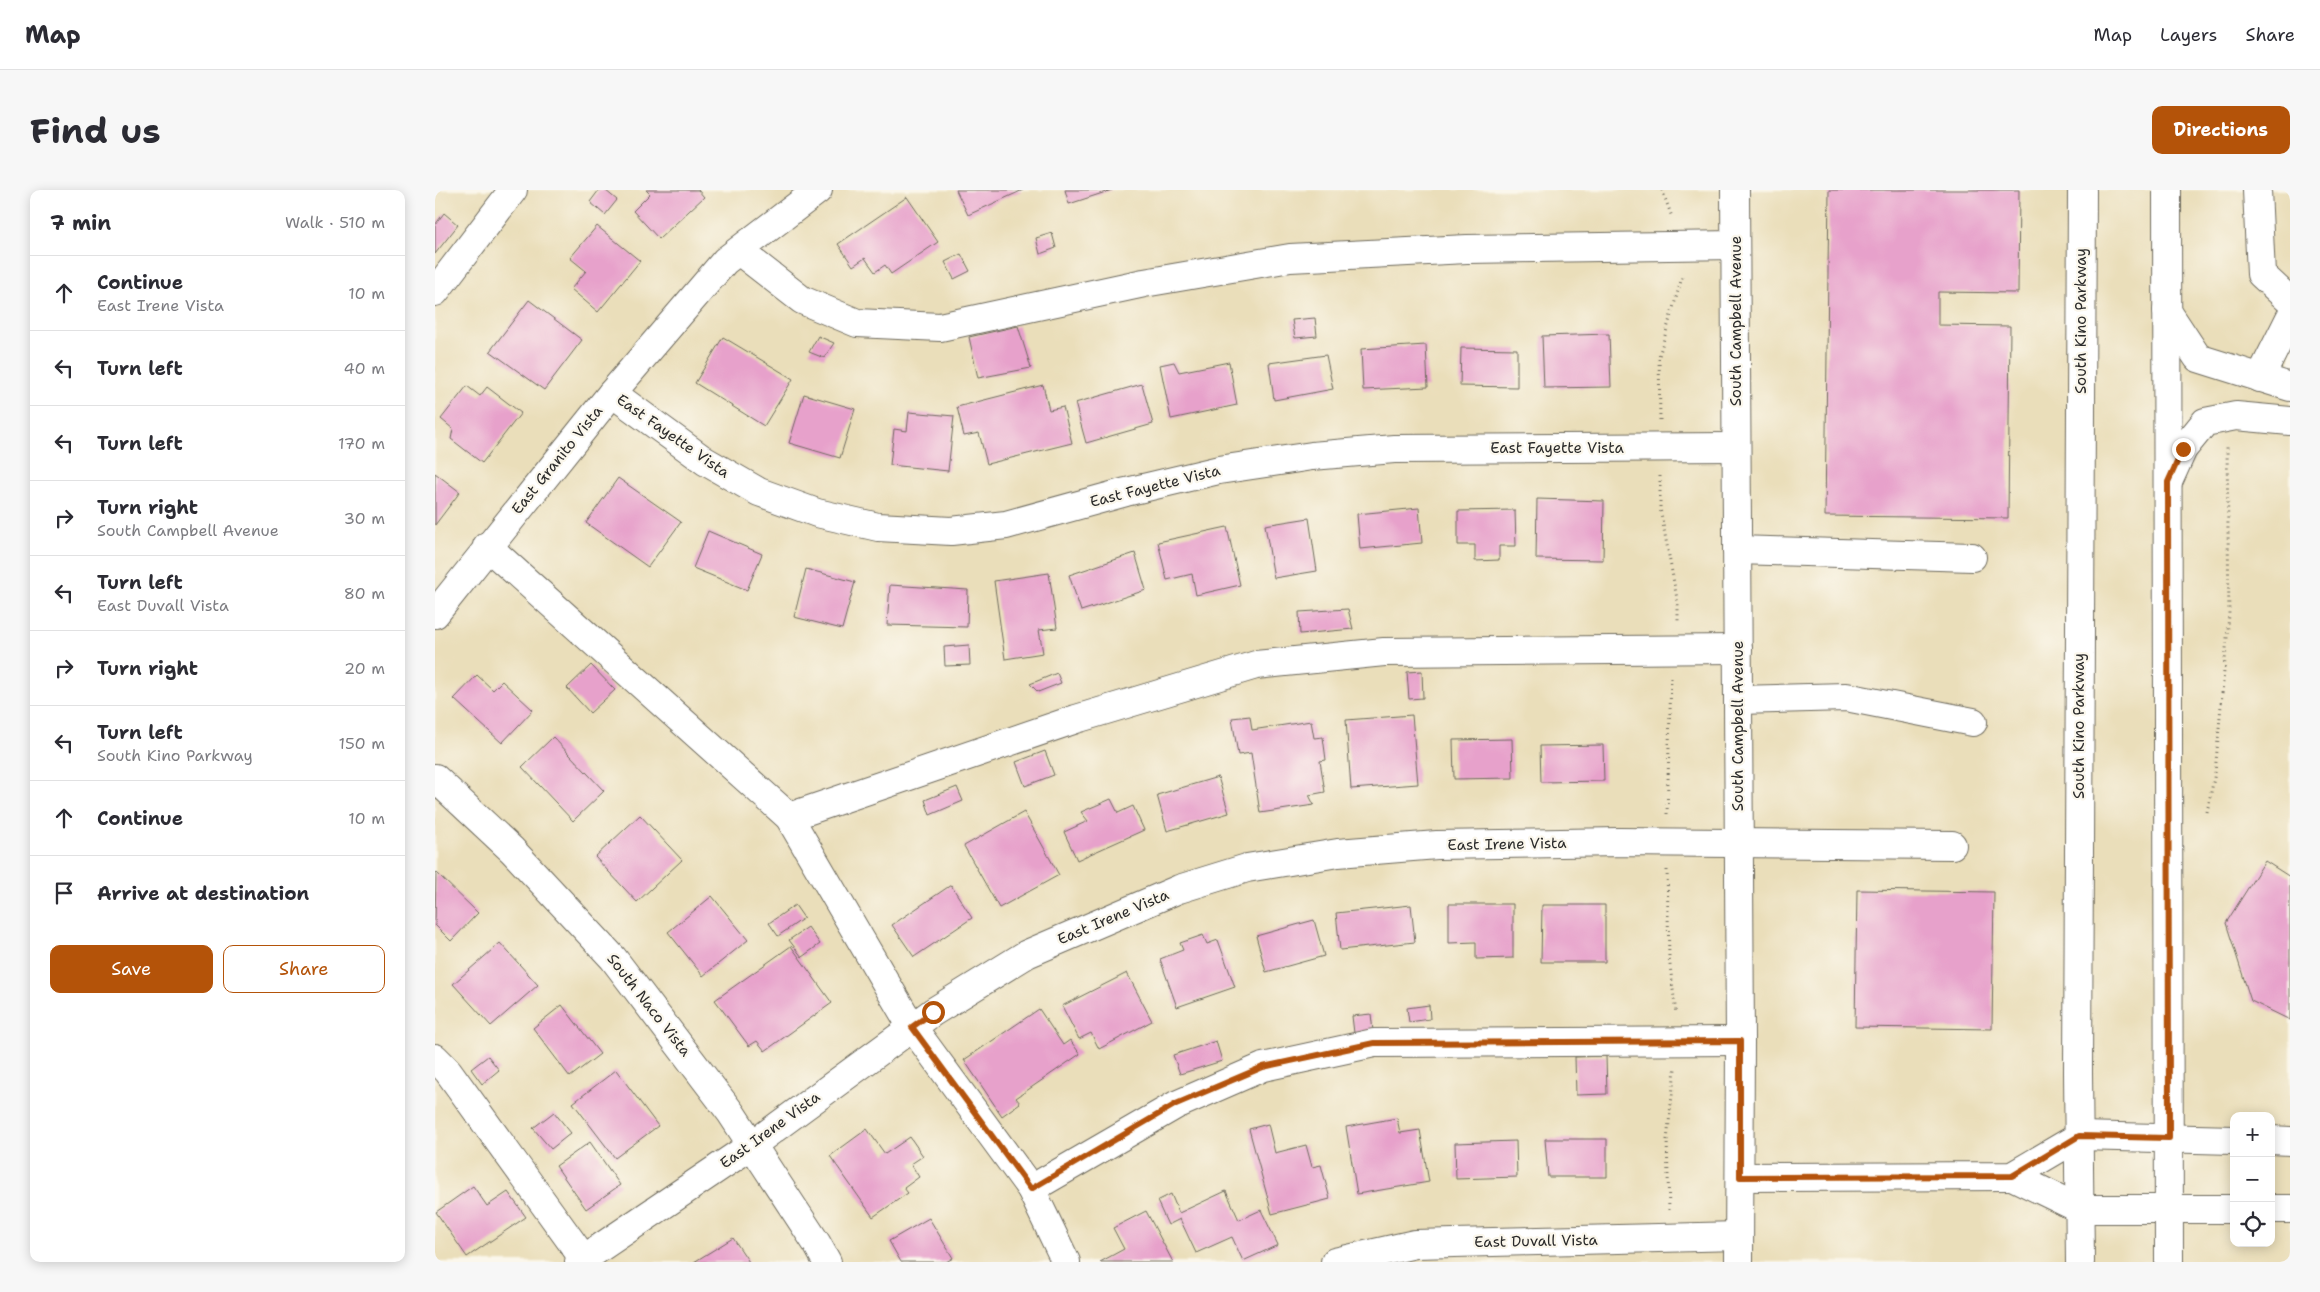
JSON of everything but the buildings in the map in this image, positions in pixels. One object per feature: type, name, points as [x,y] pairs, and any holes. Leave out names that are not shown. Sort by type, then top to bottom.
[{"type":"street","points":[[435,292],[513,190]]},
{"type":"street","name":"East Granito Vista","points":[[435,614],[487,546],[611,393],[725,261],[818,190]]},
{"type":"street","name":"South Campbell Avenue","points":[[1735,190],[1740,1041],[1739,1249]]},
{"type":"street","name":"South Kino Parkway","points":[[2080,1262],[2082,190]]},
{"type":"street","points":[[2167,190],[2169,1262]]},
{"type":"street","points":[[2257,190],[2261,274],[2290,301]]},
{"type":"street","points":[[739,251],[802,300],[857,323],[940,327],[1144,283],[1290,258],[1467,249],[1735,246]]},
{"type":"street","points":[[2167,311],[2198,358],[2290,387]]},
{"type":"street","points":[[2260,378],[2290,318]]},
{"type":"street","name":"East Fayette Vista","points":[[611,393],[705,461],[759,492],[817,513],[878,527],[951,531],[1006,525],[1219,470],[1312,456],[1394,449],[1737,447]]},
{"type":"street","points":[[2168,482],[2183,449],[2205,422],[2236,416],[2290,421]]},
{"type":"street","points":[[487,546],[789,817],[912,1027],[1031,1189],[1066,1262]]},
{"type":"street","points":[[1737,550],[1971,557]]},
{"type":"street","points":[[789,817],[1076,719],[1256,665],[1384,652],[1738,649]]},
{"type":"street","points":[[1738,700],[1846,697],[1973,722]]},
{"type":"street","name":"South Naco Vista","points":[[435,778],[512,850],[613,958],[731,1112],[827,1262]]},
{"type":"street","name":"East Irene Vista","points":[[583,1261],[752,1145],[912,1027],[1027,954],[1179,889],[1247,868],[1338,852],[1437,845],[1619,842],[1953,845]]},
{"type":"street","points":[[1031,1189],[1176,1104],[1255,1071],[1374,1043],[1740,1041]]},
{"type":"street","points":[[435,1058],[448,1071],[583,1261]]},
{"type":"street","points":[[2012,1176],[2079,1136],[2230,1140]]},
{"type":"street","points":[[2275,1140],[2290,1141]]},
{"type":"street","points":[[1740,1177],[2012,1176],[2079,1209],[2230,1209]]},
{"type":"street","points":[[2275,1209],[2290,1209]]},
{"type":"street","name":"East Duvall Vista","points":[[1335,1262],[1415,1244],[1739,1249]]},
{"type":"path","points":[[1661,190],[1683,246],[1683,274],[1659,356],[1660,508],[1678,604],[1679,649],[1669,684],[1667,816]]},
{"type":"path","points":[[2207,812],[2215,773],[2229,615],[2227,446]]},
{"type":"route","points":[[933,1012],[912,1027],[1031,1189],[1176,1104],[1263,1067],[1374,1043],[1740,1041],[1740,1177],[2012,1176],[2079,1136],[2169,1138],[2168,482],[2183,449]]}]
